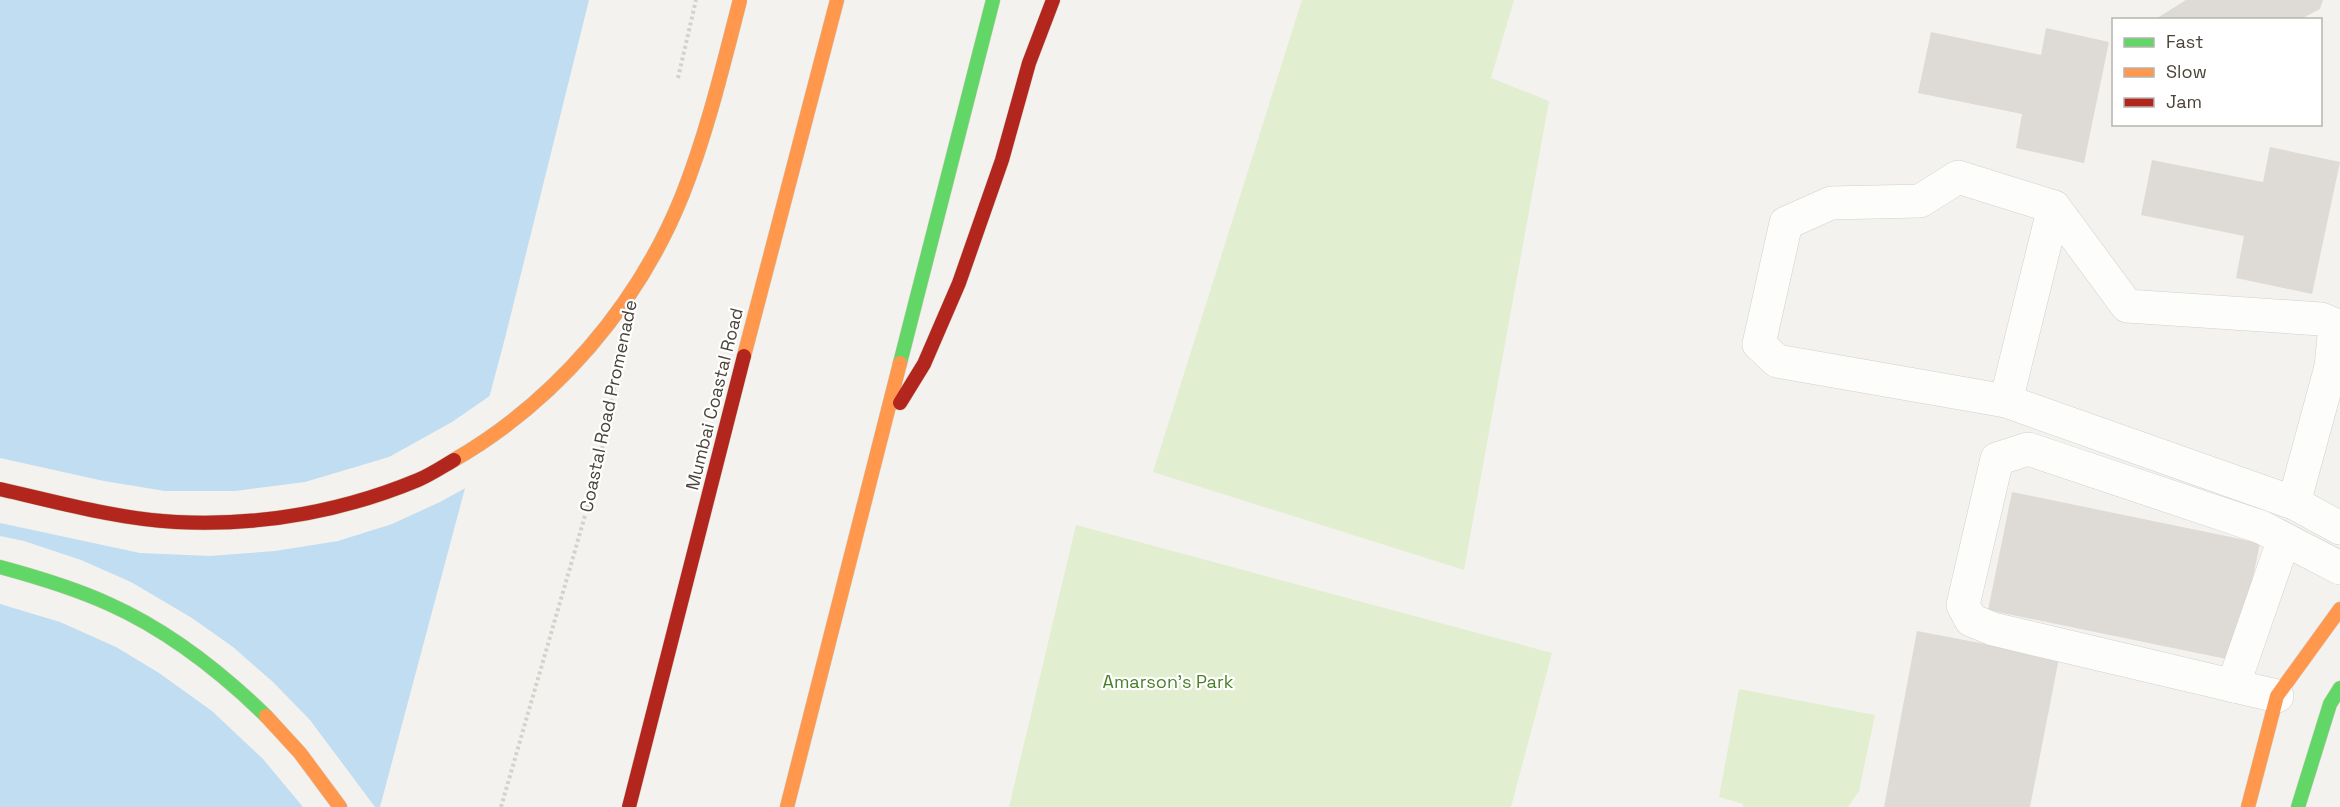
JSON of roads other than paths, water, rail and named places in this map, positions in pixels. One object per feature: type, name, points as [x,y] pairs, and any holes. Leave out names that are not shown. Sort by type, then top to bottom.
[{"type":"main road","points":[[0,489],[101,512],[164,521],[250,522],[328,510],[419,480],[459,457],[517,418],[561,378],[611,321],[651,262],[682,196],[705,128],[740,0]]},
{"type":"main road","name":"Mumbai Coastal Road","points":[[629,807],[837,0]]},
{"type":"main road","points":[[787,807],[993,0]]},
{"type":"main road","points":[[883,431],[924,364],[959,283],[1002,160],[1029,63],[1053,0]]},
{"type":"main road","points":[[0,567],[58,583],[111,605],[165,636],[220,673],[264,713],[299,750],[340,807]]},
{"type":"main road","points":[[2248,807],[2277,696],[2340,609]]},
{"type":"main road","points":[[2298,807],[2337,698]]},
{"type":"main road","points":[[804,795],[805,738]]},
{"type":"street","points":[[2294,503],[2336,369],[2336,325],[2321,320],[2127,306],[2054,207],[1958,177],[1920,201],[1831,204],[1786,223],[1759,344],[1777,362],[2006,401],[2294,503],[2340,528]]},
{"type":"street","points":[[2006,401],[2054,207]]},
{"type":"street","points":[[2277,696],[1992,629],[1971,620],[1963,605],[1997,459],[2028,449],[2261,527],[2340,568]]},
{"type":"street","points":[[2233,686],[2284,539]]},
{"type":"water","points":[[0,0],[589,0],[505,338],[380,807],[0,807]]},
{"type":"park label","name":"Amarson's Park","points":[[1168,681]]}]
